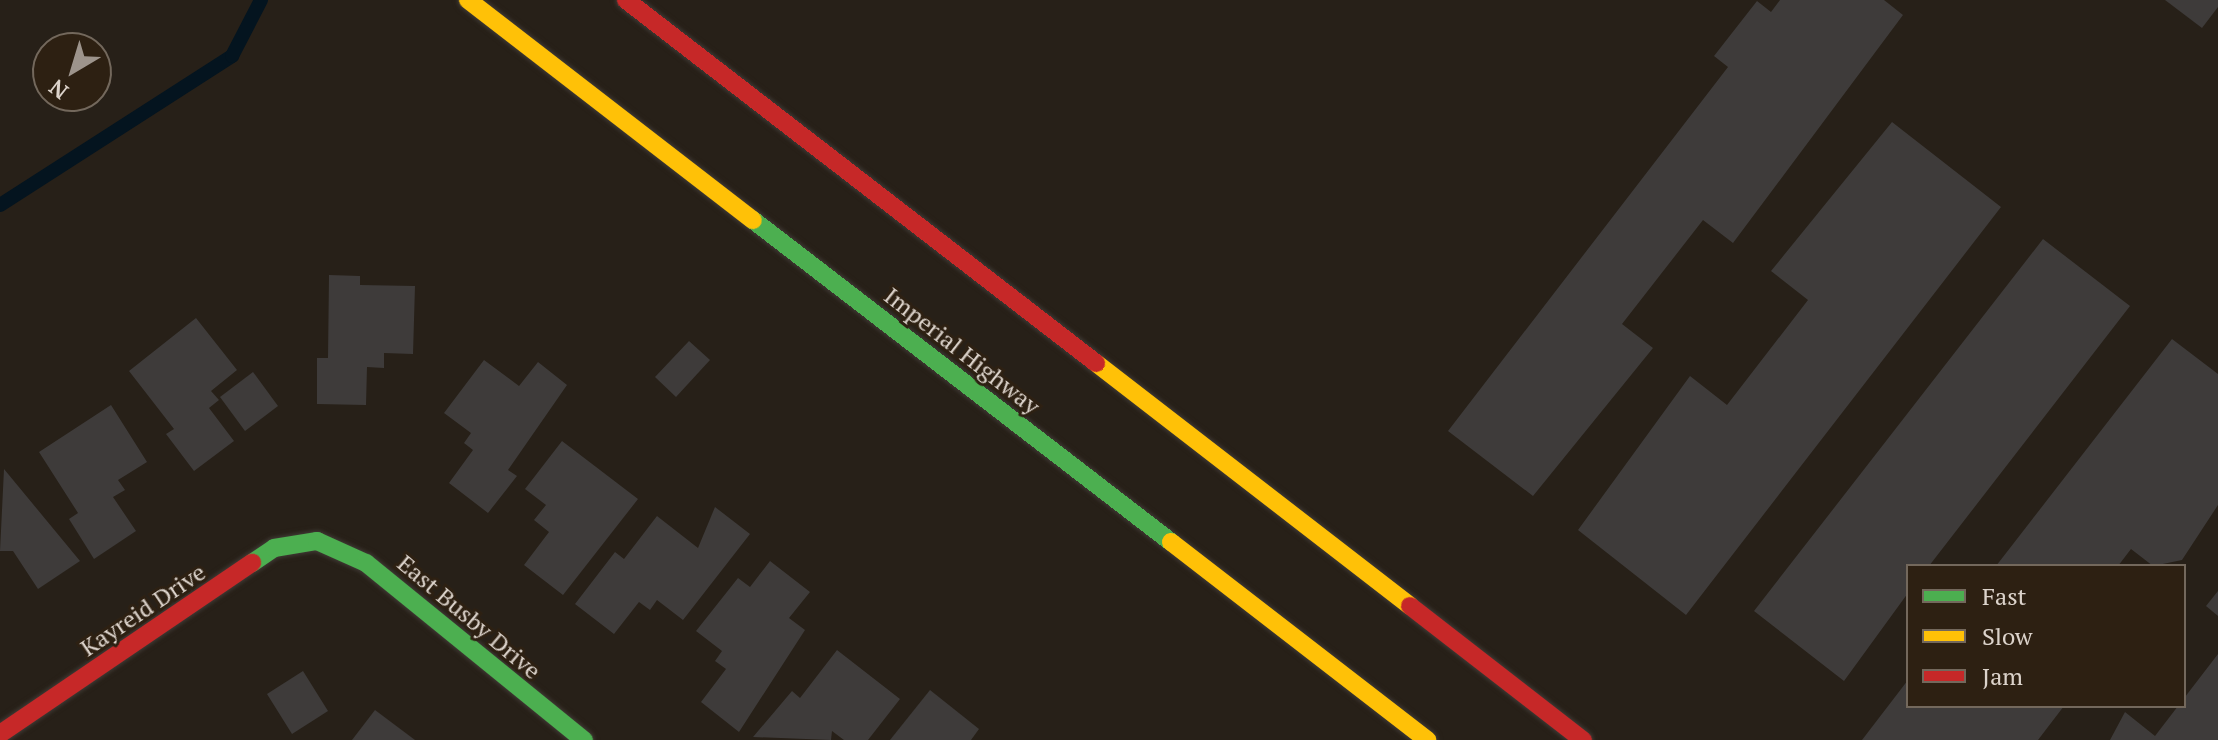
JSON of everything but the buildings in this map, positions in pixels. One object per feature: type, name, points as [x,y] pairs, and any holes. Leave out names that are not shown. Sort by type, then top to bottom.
[{"type":"main road","name":"Imperial Highway","points":[[468,0],[1427,740]]},
{"type":"main road","points":[[626,0],[1583,740]]},
{"type":"main road","name":"Kayreid Drive","points":[[0,734],[274,548],[317,541]]},
{"type":"main road","name":"East Busby Drive","points":[[317,541],[366,563],[584,740]]},
{"type":"waterway","points":[[0,205],[232,56],[261,0]]},
{"type":"traffic: fast","points":[[753,220],[1171,542]]},
{"type":"traffic: fast","points":[[252,563],[274,548],[317,541],[366,563],[584,740]]},
{"type":"traffic: slow","points":[[468,0],[753,220]]},
{"type":"traffic: slow","points":[[1096,363],[1410,606]]},
{"type":"traffic: slow","points":[[1171,542],[1427,740]]},
{"type":"traffic: jam","points":[[626,0],[1096,363]]},
{"type":"traffic: jam","points":[[0,734],[252,563]]},
{"type":"traffic: jam","points":[[1410,606],[1583,740]]}]
